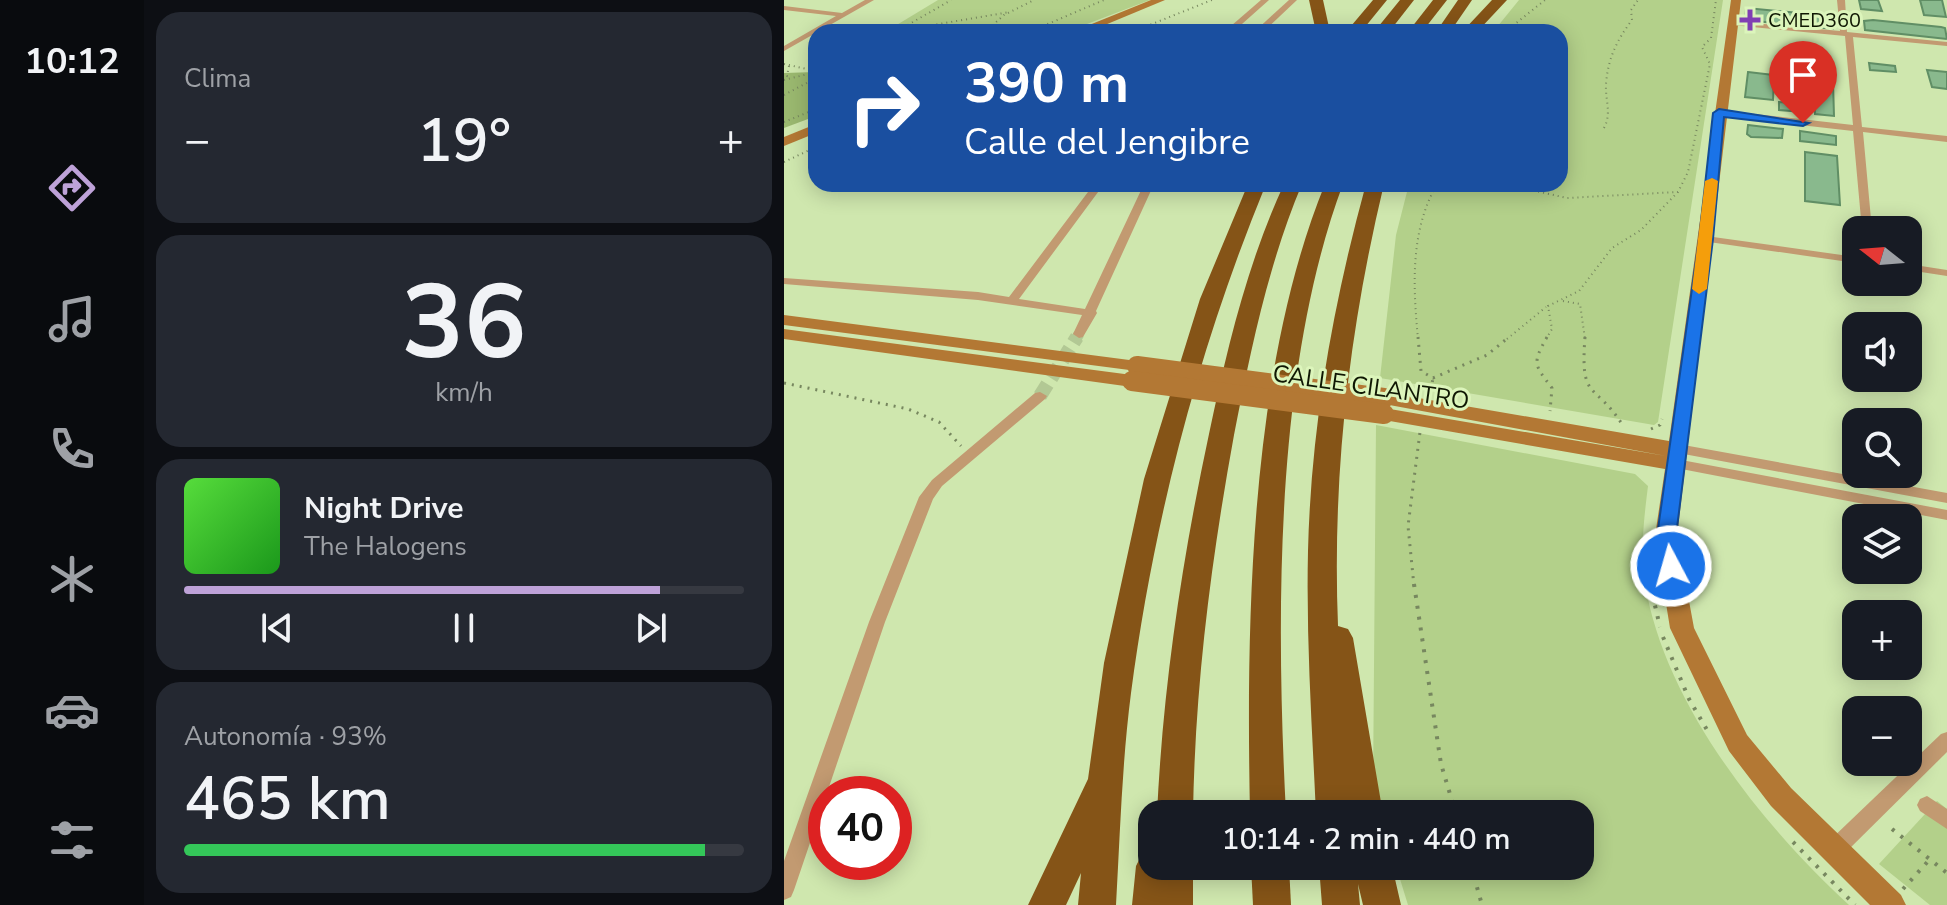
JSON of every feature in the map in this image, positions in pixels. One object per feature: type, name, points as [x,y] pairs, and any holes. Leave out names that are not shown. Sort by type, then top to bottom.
[{"type":"highway","points":[[1316,0],[1321,24]]},
{"type":"highway","points":[[1360,24],[1380,0]]},
{"type":"highway","points":[[1388,24],[1407,0]]},
{"type":"highway","points":[[1421,24],[1440,0]]},
{"type":"highway","points":[[1448,24],[1465,0]]},
{"type":"highway","points":[[1477,24],[1500,0]]},
{"type":"highway","points":[[1213,291],[1217,253],[1236,192]]},
{"type":"highway","points":[[1097,905],[1106,777],[1119,664],[1148,521],[1196,335],[1254,192]]},
{"type":"highway","points":[[1175,800],[1176,746],[1189,608],[1216,463],[1248,308],[1289,192]]},
{"type":"highway","points":[[1268,800],[1266,603],[1278,429],[1300,304],[1322,213],[1331,192]]},
{"type":"highway","points":[[1333,800],[1322,597],[1329,456],[1340,344],[1355,256],[1373,192]]},
{"type":"highway","points":[[1322,597],[1339,644],[1363,800]]},
{"type":"highway","points":[[1162,800],[1164,778],[1176,746]]},
{"type":"highway","points":[[1047,905],[1106,777]]},
{"type":"highway","points":[[1151,905],[1154,880]]},
{"type":"highway","points":[[1174,880],[1174,905]]},
{"type":"highway","points":[[1271,880],[1272,905]]},
{"type":"highway","points":[[1339,880],[1341,905]]},
{"type":"highway","points":[[1376,880],[1382,905]]},
{"type":"street","points":[[828,24],[870,0]]},
{"type":"street","points":[[1098,24],[1160,0]]},
{"type":"street","points":[[1116,24],[1174,0]]},
{"type":"street","points":[[1237,24],[1265,0]]},
{"type":"street","points":[[1267,24],[1293,0]]},
{"type":"street","points":[[1736,0],[1666,536],[1682,628],[1738,743],[1781,797],[1833,851],[1896,898]]},
{"type":"street","points":[[1841,0],[1866,216]]},
{"type":"street","points":[[784,8],[844,15]]},
{"type":"street","points":[[1732,23],[1947,44]]},
{"type":"street","points":[[784,49],[808,35]]},
{"type":"street","points":[[1719,113],[1947,139]]},
{"type":"street","points":[[784,133],[808,123]]},
{"type":"street","points":[[784,142],[808,132]]},
{"type":"street","points":[[1011,302],[1093,192]]},
{"type":"street","points":[[1079,334],[1145,192]]},
{"type":"street","points":[[1706,239],[1842,258]]},
{"type":"street","points":[[1922,269],[1947,273]]},
{"type":"street","points":[[784,281],[1011,302],[1091,313]]},
{"type":"street","name":"CALLE CILANTRO","points":[[784,320],[1134,374]]},
{"type":"street","name":"CALLE CILANTRO","points":[[784,334],[1384,406],[1677,457],[1947,498]]},
{"type":"street","points":[[784,890],[877,622],[926,497],[937,483],[1016,420],[1040,396]]},
{"type":"street","name":"CALLE CILANTRO","points":[[1677,457],[1947,515]]},
{"type":"street","points":[[1833,851],[1947,740]]},
{"type":"street","points":[[1927,805],[1947,820]]},
{"type":"path","points":[[910,24],[951,0]]},
{"type":"path","points":[[995,24],[1034,0]]},
{"type":"path","points":[[1048,24],[1104,0]]},
{"type":"path","points":[[1152,24],[1212,0]]},
{"type":"path","points":[[1515,24],[1545,0]]},
{"type":"path","points":[[1604,128],[1609,116],[1606,81],[1615,64],[1612,48],[1632,20],[1632,6],[1638,0]]},
{"type":"path","points":[[1563,301],[1579,291],[1612,248],[1641,230],[1678,192],[1690,163],[1710,64],[1702,47],[1711,38],[1716,0]]},
{"type":"path","points":[[942,24],[1010,12]]},
{"type":"path","points":[[784,64],[808,70]]},
{"type":"path","points":[[789,66],[787,76],[791,77]]},
{"type":"path","points":[[784,80],[808,73]]},
{"type":"path","points":[[784,95],[808,82]]},
{"type":"path","points":[[784,122],[808,112]]},
{"type":"path","points":[[784,162],[808,151]]},
{"type":"path","points":[[1690,163],[1697,164]]},
{"type":"path","points":[[1431,192],[1417,230],[1421,371],[1433,378],[1487,355],[1554,301],[1580,304],[1587,317],[1583,367],[1588,388],[1622,424]]},
{"type":"path","points":[[1523,192],[1600,197],[1678,192]]},
{"type":"path","points":[[1548,306],[1552,329],[1535,358],[1536,366],[1552,388],[1550,411]]},
{"type":"path","points":[[784,383],[908,409],[939,422],[971,453]]},
{"type":"path","points":[[1420,431],[1408,526],[1419,632],[1441,764],[1452,800]]},
{"type":"path","points":[[1892,829],[1947,873]]},
{"type":"path","points":[[1896,898],[1930,859]]},
{"type":"path","points":[[1475,880],[1482,905]]},
{"type":"green space","points":[[938,0],[1150,0],[1087,24],[898,24]]},
{"type":"green space","points":[[1519,0],[1723,0],[1658,422],[1654,425],[1380,378],[1396,235],[1407,192],[1568,192],[1568,24],[1500,24]]},
{"type":"green space","points":[[808,72],[808,119],[784,128],[784,73]]},
{"type":"green space","points":[[1376,425],[1635,474],[1648,486],[1643,547],[1645,583],[1656,628],[1673,673],[1695,717],[1751,800],[1783,838],[1849,905],[1408,905],[1400,880],[1594,880],[1594,800],[1376,800],[1373,788]]},
{"type":"green space","points":[[1937,801],[1947,809],[1947,905],[1930,905],[1879,864]]},
{"type":"building","points":[[1859,0],[1878,0],[1882,11],[1861,9]]},
{"type":"building","points":[[1920,0],[1942,0],[1946,17],[1924,15]]},
{"type":"building","points":[[1746,8],[1832,16],[1833,29],[1745,20]]},
{"type":"building","points":[[1864,21],[1945,28],[1947,39],[1865,30]]},
{"type":"building","points":[[1869,63],[1895,66],[1896,72],[1870,70]]},
{"type":"building","points":[[1927,70],[1947,72],[1947,89],[1932,87]]},
{"type":"building","points":[[1748,72],[1800,78],[1800,82],[1774,79],[1773,100],[1745,97]]},
{"type":"building","points":[[1807,79],[1833,82],[1834,116],[1815,114],[1814,84],[1807,83]]},
{"type":"building","points":[[1779,102],[1802,104],[1802,112],[1779,110]]},
{"type":"building","points":[[1748,125],[1783,129],[1782,138],[1751,137],[1747,134]]},
{"type":"building","points":[[1800,131],[1836,136],[1836,145],[1800,141]]},
{"type":"building","points":[[1805,152],[1837,156],[1840,205],[1805,201]]},
{"type":"tunnel","points":[[1076,339],[1079,334]]},
{"type":"tunnel","points":[[1040,396],[1077,337]]},
{"type":"slow traffic","points":[[1699,289],[1712,181]]},
{"type":"place","name":"CMED360","points":[[1750,20]]},
{"type":"route","points":[[1671,566],[1666,536],[1706,239],[1719,113],[1803,123]]}]
